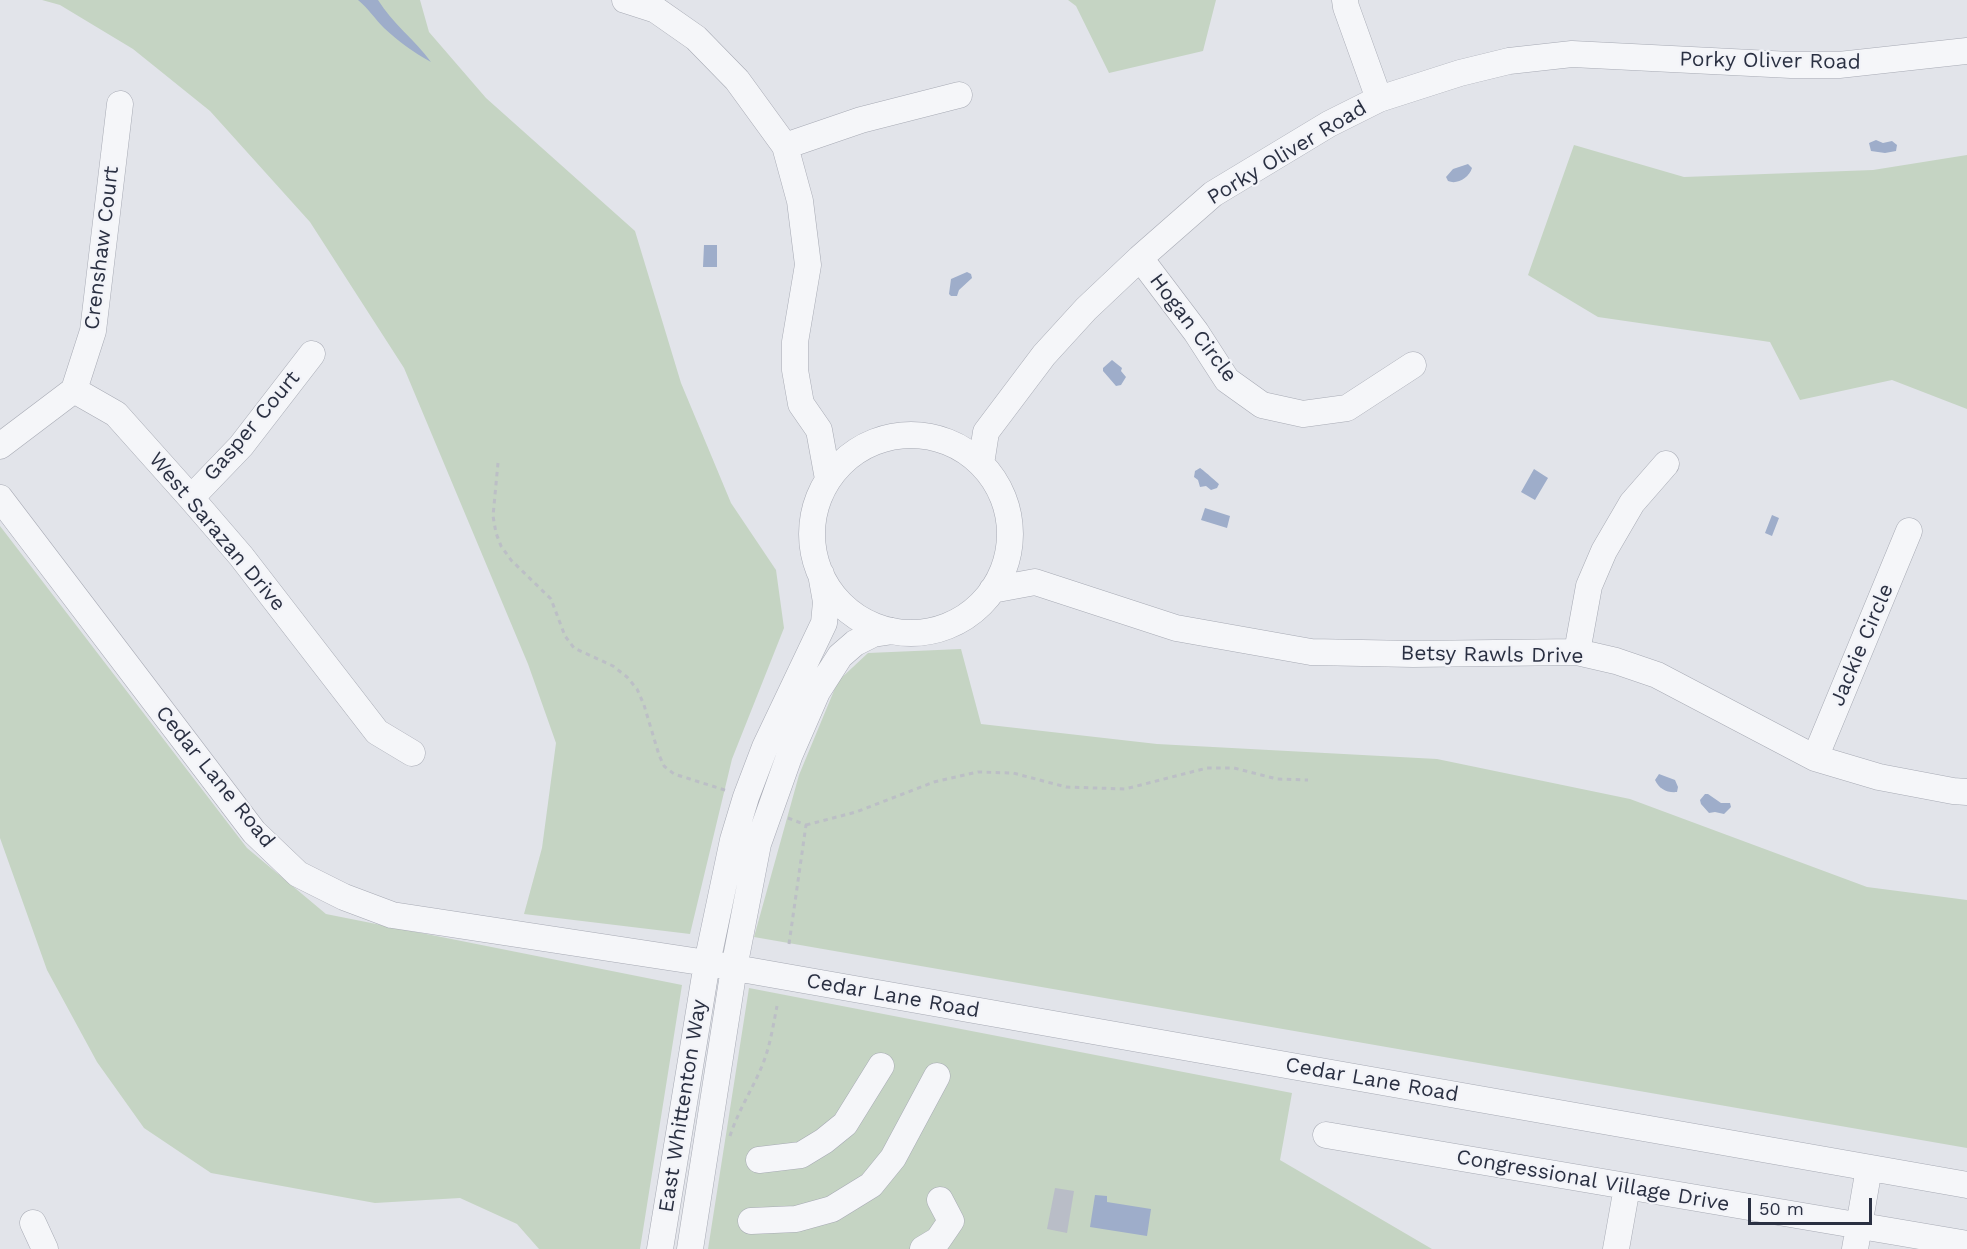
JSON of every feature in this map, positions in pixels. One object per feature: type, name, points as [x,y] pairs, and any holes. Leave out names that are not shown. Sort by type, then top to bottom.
[{"type":"street","points":[[625,0],[656,10],[696,38],[737,80],[785,146],[800,201],[808,265],[795,342],[795,370],[801,404],[819,430],[828,479]]},
{"type":"street","points":[[1345,0],[1379,99]]},
{"type":"street","name":"Porky Oliver Road","points":[[981,464],[987,432],[1044,355],[1086,309],[1140,258],[1213,194],[1329,124],[1379,99],[1499,63],[1572,54],[1839,65],[1967,51]]},
{"type":"street","points":[[785,146],[861,120],[958,95]]},
{"type":"street","name":"Crenshaw Court","points":[[74,390],[93,331],[120,104]]},
{"type":"street","name":"Hogan Circle","points":[[1140,258],[1196,332],[1227,381],[1262,405],[1303,414],[1347,408],[1413,365]]},
{"type":"street","name":"Gasper Court","points":[[192,498],[241,446],[312,354]]},
{"type":"street","points":[[0,446],[74,390]]},
{"type":"street","name":"West Sarazan Drive","points":[[74,390],[116,414],[241,556],[376,732],[412,753]]},
{"type":"street","points":[[819,430],[860,449]]},
{"type":"street","points":[[949,442],[987,432]]},
{"type":"street","points":[[905,435],[922,435],[949,442],[981,464],[991,477],[1005,504],[1008,516],[1008,551],[999,578],[979,605],[955,622],[939,629],[921,632],[893,631],[866,622],[835,597],[821,574],[815,558],[812,532],[820,494],[828,479],[848,458],[876,441],[905,435]]},
{"type":"street","points":[[1577,652],[1589,586],[1604,551],[1632,503],[1666,464]]},
{"type":"street","name":"Cedar Lane Road","points":[[0,498],[254,832],[298,874],[344,897],[392,915],[707,963],[1967,1185]]},
{"type":"street","name":"Jackie Circle","points":[[1815,758],[1909,531]]},
{"type":"street","points":[[1008,551],[1035,582]]},
{"type":"street","name":"East Whittenton Way","points":[[660,1249],[707,963],[733,840],[765,747],[824,623],[826,602],[821,574]]},
{"type":"street","name":"Betsy Rawls Drive","points":[[992,590],[1035,582],[1176,628],[1311,651],[1413,654],[1577,652],[1657,675],[1815,758],[1879,777],[1967,792]]},
{"type":"street","name":"East Whittenton Way","points":[[690,1249],[734,968],[758,844],[790,754],[817,692],[840,657],[855,643],[873,634],[893,631]]},
{"type":"street","points":[[759,1160],[801,1155],[824,1141],[845,1124],[881,1066]]},
{"type":"street","points":[[751,1221],[796,1219],[832,1209],[871,1185],[893,1158],[937,1076]]},
{"type":"street","name":"Congressional Village Drive","points":[[1326,1135],[1627,1187],[1858,1237],[1967,1244]]},
{"type":"street","points":[[1858,1237],[1869,1168]]},
{"type":"street","points":[[1616,1249],[1627,1187]]},
{"type":"street","points":[[923,1249],[938,1240],[951,1221],[940,1200]]},
{"type":"street","points":[[33,1223],[45,1249]]},
{"type":"path","points":[[498,464],[493,516],[501,546],[511,560],[551,599],[569,642],[574,648],[613,666],[637,689],[644,705],[658,755],[664,766],[674,774],[746,797]]},
{"type":"path","points":[[770,811],[806,825],[856,812],[934,782],[978,772],[1013,773],[1066,787],[1125,789],[1207,768],[1234,768],[1277,779],[1308,780]]},
{"type":"path","points":[[789,944],[806,825]]},
{"type":"path","points":[[727,1146],[736,1119],[763,1065],[771,1040],[777,1006]]},
{"type":"green space","points":[[42,0],[420,0],[429,32],[486,98],[635,231],[681,383],[731,503],[776,570],[784,628],[732,759],[690,934],[524,914],[542,848],[556,743],[528,664],[404,368],[310,222],[210,111],[133,49],[60,5]]},
{"type":"green space","points":[[1068,0],[1216,0],[1203,51],[1109,73],[1076,6]]},
{"type":"green space","points":[[1574,145],[1684,177],[1873,170],[1967,155],[1967,409],[1892,380],[1800,400],[1770,342],[1598,317],[1528,275]]},
{"type":"green space","points":[[0,526],[247,848],[326,914],[682,985],[640,1249],[539,1249],[517,1224],[460,1198],[375,1203],[211,1173],[144,1128],[97,1062],[47,970],[0,838]]},
{"type":"green space","points":[[961,649],[981,724],[1157,744],[1437,759],[1630,799],[1867,887],[1967,900],[1967,1148],[754,937],[799,775],[838,681],[868,653]]},
{"type":"green space","points":[[749,988],[1292,1093],[1280,1160],[1432,1249],[708,1249]]},
{"type":"water","points":[[358,0],[378,0],[431,62],[395,38]]},
{"type":"water","points":[[1876,140],[1883,143],[1892,141],[1897,145],[1896,151],[1885,153],[1871,151],[1869,143]]},
{"type":"water","points":[[1468,164],[1472,168],[1465,178],[1455,182],[1448,181],[1446,177],[1453,169]]},
{"type":"water","points":[[704,245],[717,245],[717,267],[703,267]]},
{"type":"water","points":[[967,272],[972,278],[959,290],[957,296],[951,296],[949,294],[951,279]]},
{"type":"water","points":[[1112,360],[1122,368],[1121,371],[1126,377],[1121,385],[1116,386],[1103,371],[1103,368]]},
{"type":"water","points":[[1200,468],[1219,484],[1217,488],[1211,490],[1206,486],[1200,487],[1198,480],[1194,477],[1195,471]]},
{"type":"water","points":[[1534,469],[1548,478],[1535,500],[1521,492]]},
{"type":"water","points":[[1205,508],[1230,516],[1227,528],[1201,520]]},
{"type":"water","points":[[1772,515],[1779,518],[1772,536],[1765,533]]},
{"type":"water","points":[[1659,774],[1675,780],[1678,787],[1677,792],[1667,791],[1659,786],[1655,780]]},
{"type":"water","points":[[1705,794],[1721,803],[1730,803],[1731,807],[1724,814],[1709,813],[1700,800]]},
{"type":"water","points":[[1095,1195],[1107,1196],[1107,1202],[1151,1209],[1147,1236],[1090,1227]]},
{"type":"building","points":[[1055,1188],[1074,1191],[1067,1233],[1047,1229]]}]
